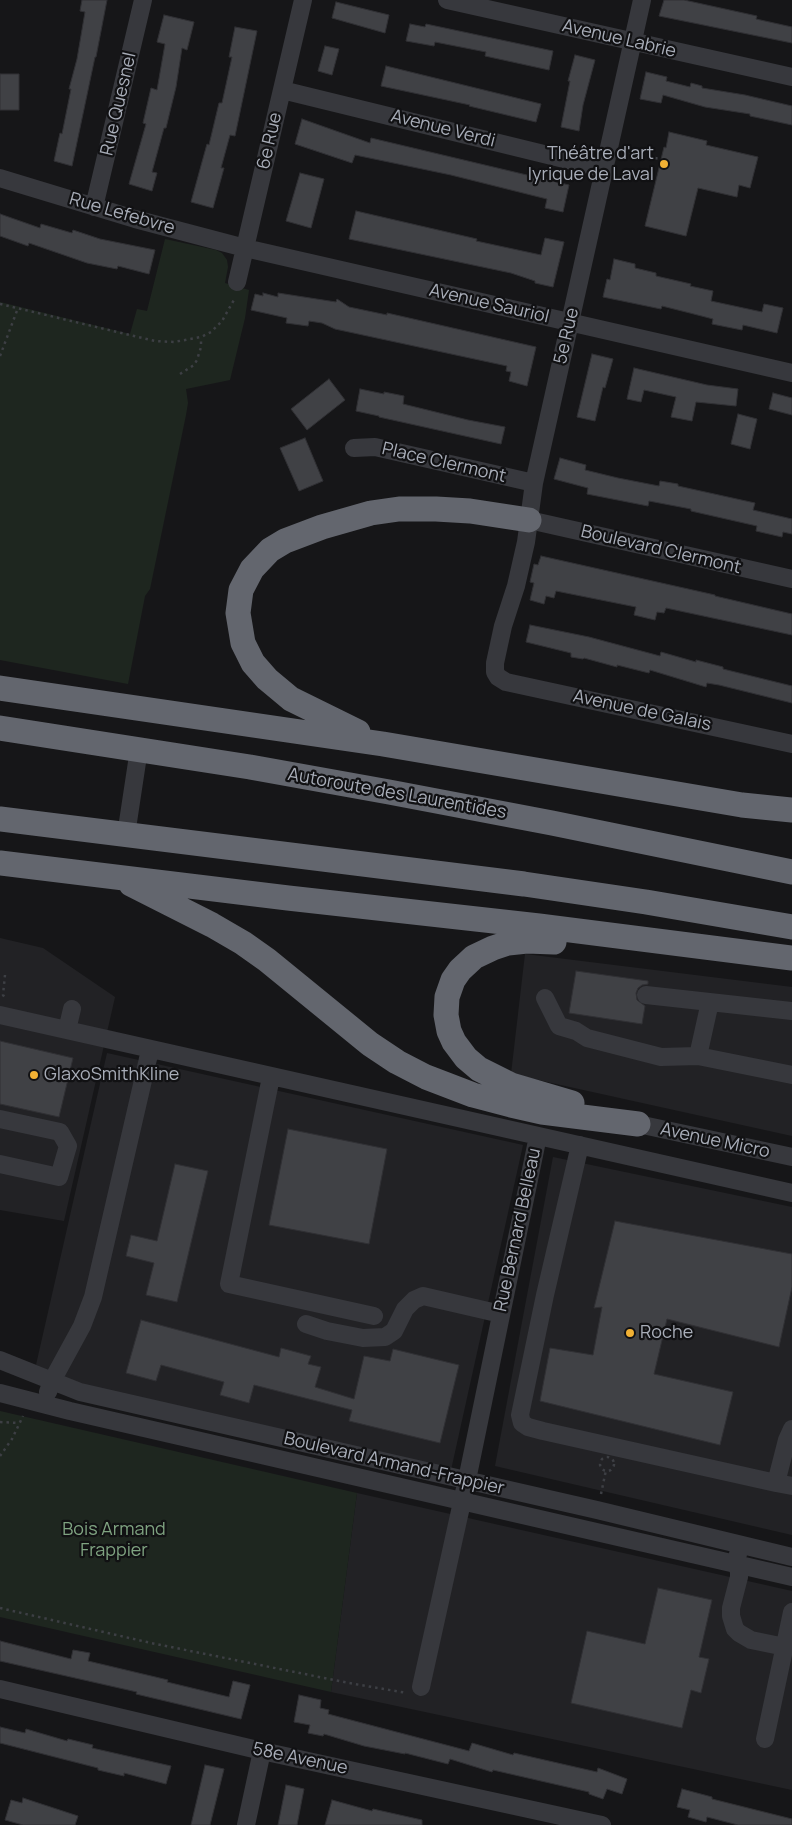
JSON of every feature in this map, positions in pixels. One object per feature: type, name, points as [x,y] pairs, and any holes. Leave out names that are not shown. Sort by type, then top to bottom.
[{"type":"highway","points":[[382,744],[296,702],[272,684],[257,668],[243,643],[238,613],[241,590],[252,569],[270,550],[289,539],[330,524],[399,509],[436,508],[530,520]]},
{"type":"highway","points":[[0,679],[60,696]]},
{"type":"highway","points":[[0,688],[382,744],[742,805],[792,810]]},
{"type":"highway","name":"Autoroute des Laurentides","points":[[0,728],[250,767],[460,805],[792,872]]},
{"type":"highway","points":[[742,805],[792,818]]},
{"type":"highway","points":[[0,819],[524,884],[623,898],[792,927]]},
{"type":"highway","points":[[0,863],[792,958]]},
{"type":"highway","points":[[117,876],[243,943],[273,965],[359,1036],[397,1062],[413,1070],[458,1090],[511,1105],[542,1112],[638,1124]]},
{"type":"highway","points":[[638,1124],[519,1088],[485,1073],[466,1058],[454,1042],[449,1031],[446,1015],[447,996],[454,980],[470,960],[486,951],[508,943],[533,941],[685,944]]},
{"type":"street","name":"Rue Quesnel","points":[[94,207],[143,0]]},
{"type":"street","name":"6e Rue","points":[[236,288],[303,0]]},
{"type":"street","name":"Avenue Labrie","points":[[447,0],[792,77]]},
{"type":"street","name":"5e Rue","points":[[495,672],[495,663],[503,626],[516,586],[530,520],[534,483],[642,0]]},
{"type":"street","name":"Avenue Verdi","points":[[282,90],[605,169]]},
{"type":"street","name":"Rue Lefebvre","points":[[0,178],[94,207],[245,248]]},
{"type":"street","name":"Avenue Sauriol","points":[[245,248],[792,373]]},
{"type":"street","name":"Place Clermont","points":[[354,448],[374,447],[534,483]]},
{"type":"street","name":"Boulevard Clermont","points":[[530,520],[792,580]]},
{"type":"street","name":"Avenue de Galais","points":[[495,672],[498,677],[506,682],[792,744]]},
{"type":"street","points":[[126,835],[139,750]]},
{"type":"street","points":[[646,995],[792,1011]]},
{"type":"street","points":[[545,998],[559,1026],[576,1031],[587,1038],[661,1057],[698,1056],[792,1074]]},
{"type":"street","points":[[698,1056],[710,1002]]},
{"type":"street","name":"Rue Bernard Belleau","points":[[4,1009],[67,1030],[150,1050],[538,1136],[421,1687]]},
{"type":"street","points":[[67,1030],[72,1009]]},
{"type":"street","points":[[45,1405],[52,1381],[82,1326],[93,1296],[150,1050]]},
{"type":"street","points":[[271,1077],[229,1284],[374,1316]]},
{"type":"street","points":[[0,1119],[60,1132],[68,1146],[59,1177],[0,1164]]},
{"type":"street","name":"Avenue Micro","points":[[638,1124],[792,1157]]},
{"type":"street","points":[[538,1136],[792,1192]]},
{"type":"street","points":[[580,1145],[547,1286],[520,1415],[522,1423],[528,1427],[543,1431],[784,1485],[787,1440],[792,1429]]},
{"type":"street","points":[[306,1324],[364,1338],[385,1337],[392,1333],[404,1309],[414,1300],[423,1296],[501,1314]]},
{"type":"street","name":"Boulevard Armand-Frappier","points":[[0,1360],[80,1392],[338,1450],[792,1557]]},
{"type":"street","name":"Boulevard Armand-Frappier","points":[[0,1392],[45,1405],[792,1577]]},
{"type":"street","points":[[741,1544],[736,1564],[739,1576],[731,1608],[735,1629],[751,1640],[784,1647]]},
{"type":"street","points":[[765,1739],[792,1612]]},
{"type":"street","name":"58e Avenue","points":[[0,1689],[262,1751],[602,1825]]},
{"type":"street","points":[[246,1825],[262,1751]]},
{"type":"path","points":[[620,152],[661,160]]},
{"type":"path","points":[[0,304],[154,341],[182,341],[201,337],[211,332],[222,321],[236,288]]},
{"type":"path","points":[[0,356],[18,308]]},
{"type":"path","points":[[180,374],[194,365],[197,360],[201,347],[201,337]]},
{"type":"path","points":[[4,975],[4,1009]]},
{"type":"path","points":[[0,1456],[12,1439],[23,1415]]},
{"type":"path","points":[[0,1422],[19,1423]]},
{"type":"path","points":[[604,1457],[609,1457],[613,1460],[614,1464],[612,1469],[606,1470],[601,1467],[601,1461],[604,1457]]},
{"type":"path","points":[[600,1498],[606,1470]]},
{"type":"path","points":[[0,1608],[151,1643],[349,1683],[406,1693],[414,1692],[421,1687]]},
{"type":"shaded area","points":[[0,938],[43,948],[115,997],[64,1221],[0,1210]]},
{"type":"shaded area","points":[[525,954],[792,987],[792,1136],[511,1074]]},
{"type":"shaded area","points":[[107,1053],[523,1145],[451,1470],[84,1385],[36,1365]]},
{"type":"shaded area","points":[[553,1157],[792,1207],[792,1535],[495,1466]]},
{"type":"shaded area","points":[[357,1493],[792,1591],[792,1790],[331,1692]]},
{"type":"green space","points":[[165,239],[222,253],[227,260],[228,267],[225,283],[249,290],[245,318],[230,380],[186,389],[188,403],[186,415],[150,589],[145,596],[128,684],[0,660],[0,302],[130,334],[137,309],[147,311]]},
{"type":"green space","name":"Bois Armand Frappier","points":[[0,1411],[357,1493],[331,1692],[0,1617]]},
{"type":"building","points":[[82,0],[107,0],[72,166],[54,161],[60,133],[62,134],[71,89],[69,89],[77,59],[85,12],[80,11]]},
{"type":"building","points":[[664,0],[684,0],[757,16],[756,19],[792,27],[792,43],[659,16]]},
{"type":"building","points":[[336,2],[389,15],[385,33],[332,18]]},
{"type":"building","points":[[164,15],[194,22],[187,50],[182,48],[176,87],[166,128],[164,128],[152,172],[157,173],[152,191],[129,184],[146,124],[143,123],[151,88],[157,90],[165,44],[157,42]]},
{"type":"building","points":[[410,24],[425,27],[426,24],[553,51],[549,70],[485,56],[486,52],[435,42],[434,46],[406,41]]},
{"type":"building","points":[[235,27],[257,31],[235,136],[230,135],[221,168],[224,168],[213,208],[191,202],[207,144],[209,145],[219,103],[222,103],[232,57],[229,57]]},
{"type":"building","points":[[325,46],[339,49],[332,75],[318,71]]},
{"type":"building","points":[[575,55],[595,60],[583,105],[579,131],[561,127],[570,81],[568,81]]},
{"type":"building","points":[[386,66],[541,104],[536,122],[470,105],[381,86]]},
{"type":"building","points":[[646,72],[667,77],[666,81],[690,87],[691,83],[702,86],[702,88],[745,95],[792,106],[792,125],[750,116],[750,114],[705,107],[663,95],[661,103],[640,99]]},
{"type":"building","points":[[0,74],[19,74],[19,110],[0,110]]},
{"type":"building","points":[[302,119],[370,143],[371,138],[569,185],[563,212],[545,208],[547,199],[451,175],[355,155],[352,163],[295,144]]},
{"type":"building","points":[[669,132],[707,141],[706,145],[758,157],[750,188],[739,185],[737,197],[698,188],[686,236],[645,226]]},
{"type":"building","points":[[300,173],[324,179],[311,228],[286,221]]},
{"type":"building","points":[[356,211],[541,255],[545,238],[564,242],[553,287],[535,283],[535,281],[511,273],[349,239]]},
{"type":"building","points":[[0,214],[40,228],[41,224],[72,233],[73,230],[100,239],[155,250],[149,274],[118,266],[117,269],[87,263],[29,243],[28,246],[0,236]]},
{"type":"building","points":[[614,259],[635,264],[635,268],[656,273],[656,276],[713,291],[711,301],[762,312],[764,304],[783,308],[777,333],[743,325],[742,330],[712,324],[713,319],[662,306],[661,309],[603,297],[607,279],[610,280]]},
{"type":"building","points":[[263,293],[278,297],[278,293],[336,302],[337,299],[349,307],[387,315],[387,313],[536,347],[527,386],[509,381],[511,372],[506,371],[507,366],[335,329],[322,323],[309,321],[308,326],[286,323],[287,318],[251,310],[255,294],[263,296]]},
{"type":"building","points":[[592,354],[613,359],[605,388],[603,387],[595,421],[577,417]]},
{"type":"building","points":[[634,368],[707,385],[738,389],[736,406],[696,402],[692,421],[671,417],[676,397],[644,390],[641,402],[627,399]]},
{"type":"building","points":[[329,379],[345,400],[307,430],[291,409]]},
{"type":"building","points":[[360,389],[404,396],[403,404],[505,427],[501,444],[356,411]]},
{"type":"building","points":[[773,393],[792,398],[792,415],[769,409]]},
{"type":"building","points":[[738,414],[757,419],[750,449],[731,444]]},
{"type":"building","points":[[305,438],[323,481],[299,491],[280,448]]},
{"type":"building","points":[[560,458],[586,465],[585,470],[618,478],[659,486],[660,481],[678,484],[678,486],[755,503],[753,510],[792,519],[792,534],[783,532],[782,537],[756,531],[757,526],[691,511],[691,509],[649,501],[648,506],[587,494],[588,488],[554,479]]},
{"type":"building","points":[[541,556],[792,614],[792,635],[666,608],[664,613],[657,612],[655,620],[634,615],[636,607],[556,591],[554,598],[546,596],[544,604],[530,600],[534,583],[530,582],[534,564],[538,565]]},
{"type":"building","points":[[530,625],[589,637],[660,656],[661,652],[696,662],[696,660],[723,667],[723,669],[792,686],[792,703],[719,685],[707,683],[706,687],[650,670],[649,673],[584,658],[571,657],[571,653],[526,642]]},
{"type":"building","points":[[576,971],[648,981],[648,984],[638,988],[636,993],[637,1000],[645,1006],[642,1024],[569,1013]]},
{"type":"building","name":"GlaxoSmithKline","points":[[0,1041],[73,1058],[59,1117],[0,1104]]},
{"type":"building","points":[[288,1129],[387,1149],[369,1244],[269,1225]]},
{"type":"building","points":[[175,1164],[208,1171],[177,1302],[146,1295],[154,1263],[126,1256],[131,1235],[157,1241]]},
{"type":"building","name":"Roche","points":[[615,1221],[792,1254],[792,1287],[779,1347],[667,1319],[654,1374],[733,1392],[720,1445],[540,1401],[550,1348],[593,1355],[602,1307],[594,1308]]},
{"type":"building","points":[[141,1320],[279,1357],[281,1348],[311,1356],[308,1364],[321,1367],[315,1387],[354,1399],[364,1356],[390,1361],[393,1349],[459,1365],[440,1443],[349,1421],[352,1410],[254,1385],[249,1403],[220,1395],[224,1382],[161,1365],[156,1381],[126,1373]]},
{"type":"building","points":[[658,1588],[712,1600],[699,1657],[709,1659],[701,1693],[691,1690],[682,1728],[571,1703],[587,1631],[645,1644]]},
{"type":"building","points":[[0,1641],[71,1659],[73,1650],[90,1653],[88,1661],[229,1697],[233,1681],[250,1685],[241,1719],[136,1694],[137,1692],[0,1661]]},
{"type":"building","points":[[299,1695],[321,1700],[320,1708],[329,1710],[328,1714],[469,1751],[472,1743],[513,1755],[514,1753],[597,1772],[598,1768],[627,1779],[622,1794],[607,1789],[603,1799],[589,1794],[589,1792],[493,1770],[492,1772],[450,1759],[448,1764],[405,1753],[364,1746],[324,1734],[323,1736],[308,1733],[310,1725],[294,1722]]},
{"type":"building","points":[[0,1727],[25,1733],[26,1729],[67,1741],[68,1739],[93,1745],[92,1748],[171,1766],[166,1784],[124,1773],[124,1776],[98,1770],[98,1768],[0,1743]]},
{"type":"building","points":[[205,1765],[224,1769],[210,1825],[191,1825]]},
{"type":"building","points":[[286,1785],[304,1789],[297,1825],[278,1825]]},
{"type":"building","points":[[682,1789],[712,1797],[712,1799],[792,1819],[792,1825],[738,1825],[707,1817],[706,1822],[688,1817],[690,1810],[677,1807]]},
{"type":"building","points":[[23,1798],[78,1816],[75,1825],[23,1825],[5,1820],[11,1800],[22,1803]]},
{"type":"building","points":[[332,1800],[372,1811],[373,1809],[422,1820],[422,1825],[325,1825]]},
{"type":"place","name":"Théâtre d'art lyrique de Laval","points":[[664,164]]},
{"type":"place","name":"GlaxoSmithKline","points":[[34,1075]]},
{"type":"place","name":"Roche","points":[[630,1333]]}]
